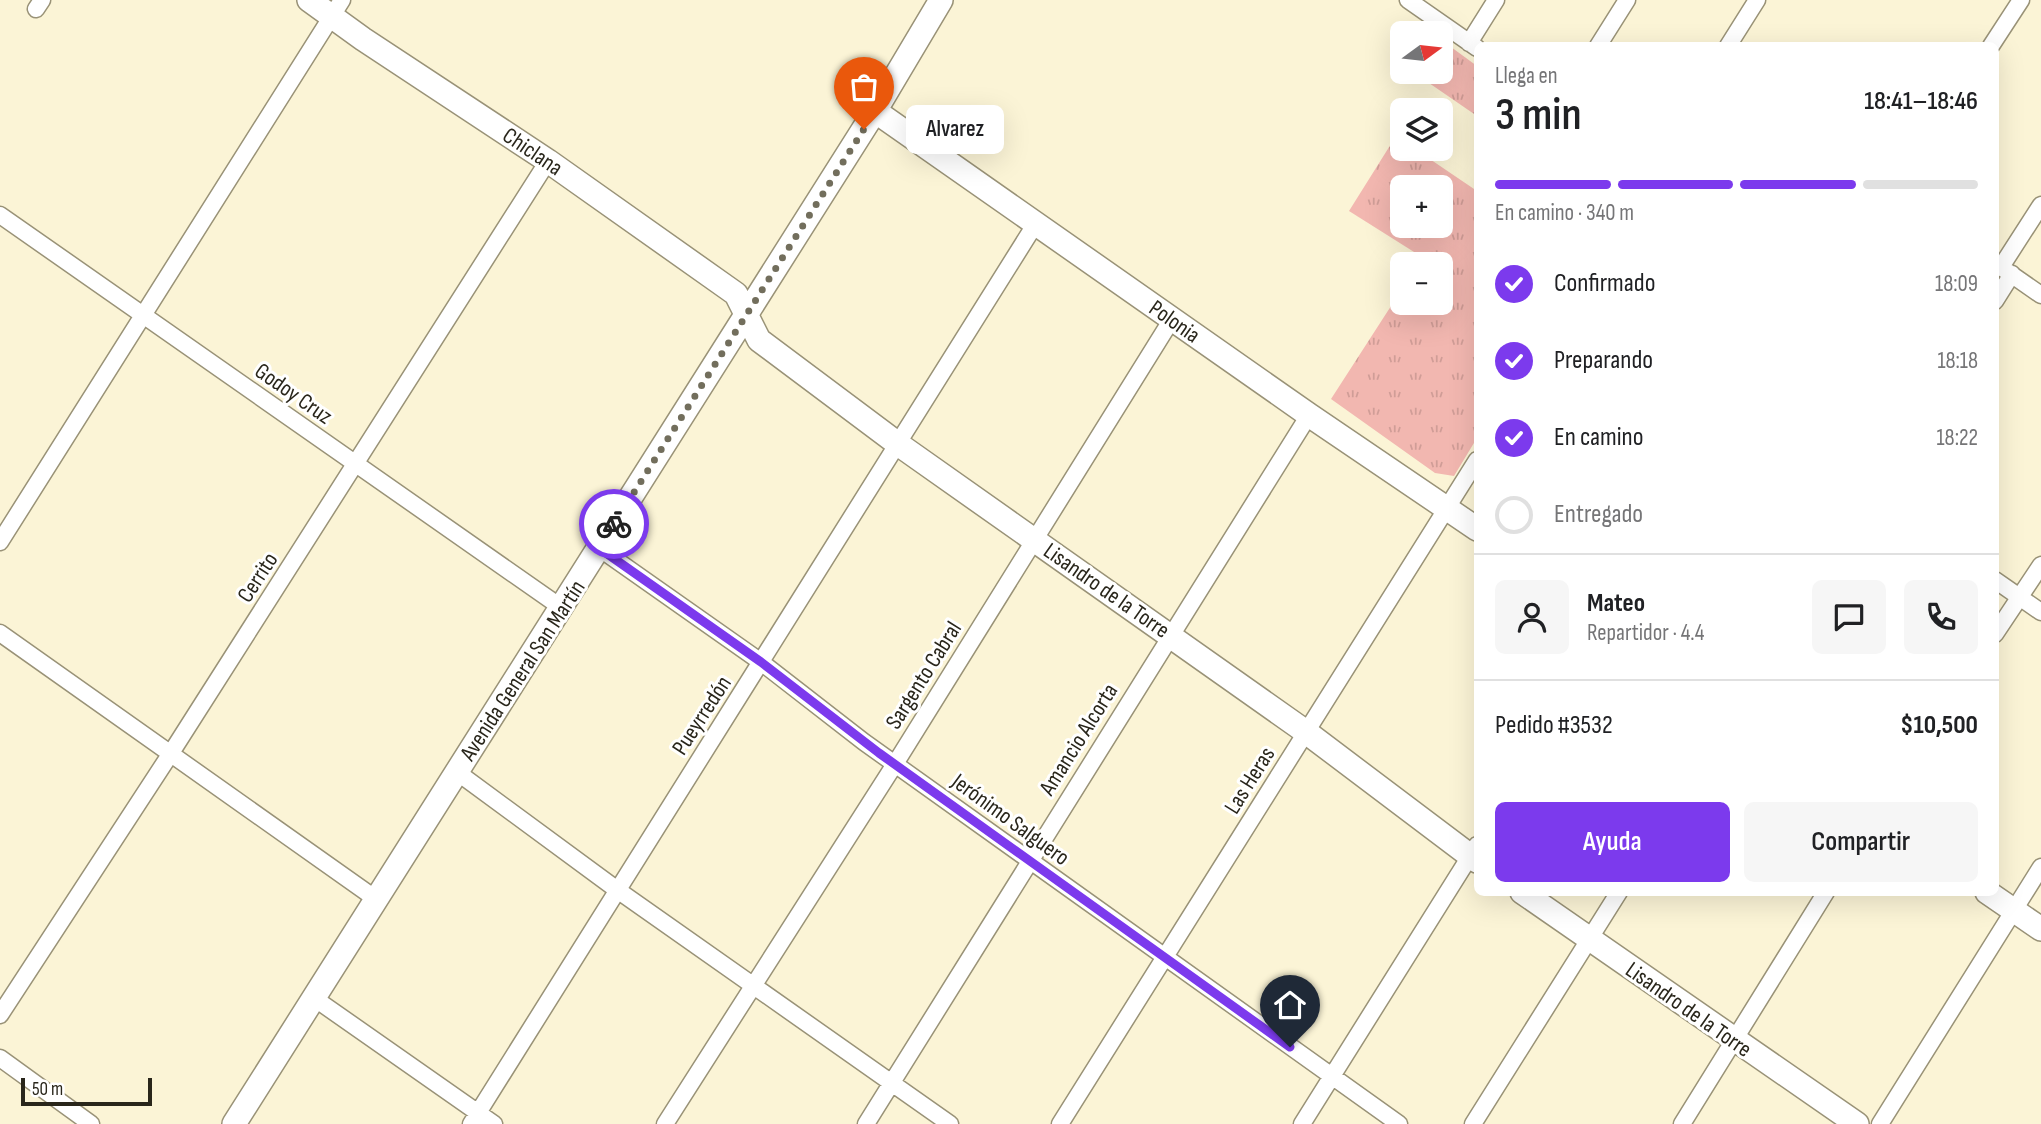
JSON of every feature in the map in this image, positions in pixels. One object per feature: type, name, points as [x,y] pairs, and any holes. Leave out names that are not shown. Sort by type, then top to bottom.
[{"type":"street","name":"Chiclana","points":[[309,0],[337,8],[363,39],[548,161],[736,294],[746,314]]},
{"type":"street","name":"Avenida General San Martín","points":[[234,1124],[875,111],[941,0]]},
{"type":"street","points":[[1408,0],[1473,46]]},
{"type":"street","points":[[1475,42],[1496,0]]},
{"type":"street","points":[[1601,42],[1627,0]]},
{"type":"street","points":[[1731,42],[1757,0]]},
{"type":"street","points":[[1994,42],[2021,0]]},
{"type":"street","points":[[0,542],[337,8]]},
{"type":"street","name":"Polonia","points":[[875,111],[1309,415],[1474,527]]},
{"type":"street","name":"Cerrito","points":[[0,1015],[171,753],[548,161]]},
{"type":"street","points":[[2041,205],[2003,268],[2041,295]]},
{"type":"street","name":"Godoy Cruz","points":[[0,215],[562,608]]},
{"type":"street","name":"Pueyrredón","points":[[474,1119],[1036,223]]},
{"type":"street","name":"Lisandro de la Torre","points":[[746,314],[759,341],[898,444],[1170,634],[1474,853]]},
{"type":"street","name":"Sargento Cabral","points":[[665,1124],[895,764],[1172,318]]},
{"type":"street","name":"Amancio Alcorta","points":[[866,1124],[1309,415]]},
{"type":"street","name":"Las Heras","points":[[1060,1124],[1474,465]]},
{"type":"street","name":"Jerónimo Salguero","points":[[599,548],[761,662],[895,764],[1399,1124]]},
{"type":"street","points":[[1999,628],[2041,565]]},
{"type":"street","points":[[1999,583],[2041,612]]},
{"type":"street","points":[[0,633],[376,898]]},
{"type":"street","points":[[457,772],[616,889],[950,1124]]},
{"type":"street","points":[[1302,1124],[1474,856]]},
{"type":"street","points":[[1880,1124],[2041,867]]},
{"type":"street","name":"Lisandro de la Torre","points":[[1528,896],[1857,1124]]},
{"type":"street","points":[[1473,1124],[1616,896]]},
{"type":"street","points":[[1682,1124],[1824,896]]},
{"type":"street","points":[[1992,896],[2041,929]]},
{"type":"street","points":[[314,998],[474,1119],[494,1124]]},
{"type":"street","points":[[0,1058],[91,1124]]},
{"type":"green space","points":[[1453,48],[1474,64],[1474,114],[1430,84],[1453,84]]},
{"type":"green space","points":[[1390,146],[1390,161],[1433,161],[1474,189],[1474,443],[1454,476],[1435,473],[1331,399],[1390,308],[1390,315],[1453,315],[1453,252],[1414,252],[1392,238],[1453,238],[1453,175],[1390,175],[1390,237],[1349,211]]},
{"type":"way so far","points":[[614,524],[864,129]]},
{"type":"place","name":"Alvarez","points":[[864,129]]},
{"type":"route","points":[[614,524],[599,548],[761,662],[879,753],[1290,1047]]}]
